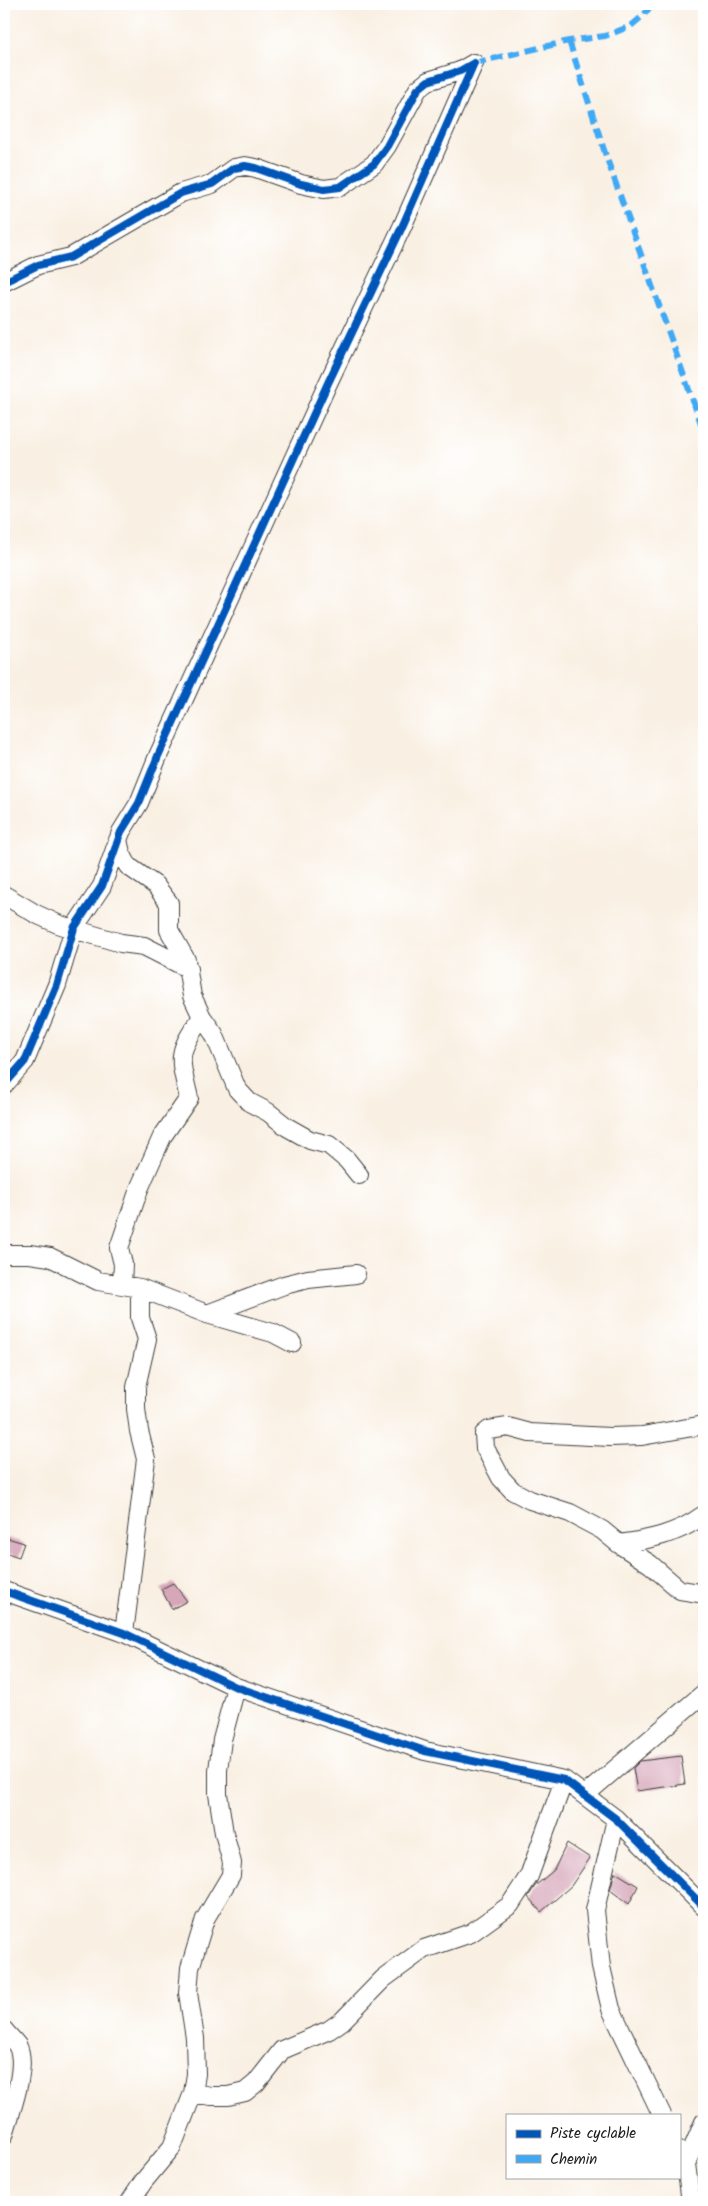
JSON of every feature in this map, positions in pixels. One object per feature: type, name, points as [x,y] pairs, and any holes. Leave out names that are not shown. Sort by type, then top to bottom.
[{"type":"street","points":[[4,282],[38,266],[70,257],[180,193],[212,184],[234,168],[245,166],[256,168],[301,184],[324,189],[340,186],[374,164],[387,146],[418,89],[428,81],[460,71],[474,63],[402,227],[328,383],[158,756],[139,803],[121,832],[102,886],[74,928],[57,985],[24,1061],[4,1085]]},
{"type":"street","points":[[118,840],[121,853],[128,866],[155,885],[169,903],[169,930],[178,948],[183,952],[189,969],[192,996],[202,1017],[214,1034],[236,1089],[249,1102],[268,1112],[287,1127],[310,1140],[329,1145],[347,1160],[359,1175]]},
{"type":"street","points":[[4,895],[36,914],[120,943],[144,946],[189,969]]},
{"type":"street","points":[[122,1285],[123,1264],[119,1248],[139,1189],[162,1137],[189,1098],[181,1069],[182,1056],[186,1040],[202,1017]]},
{"type":"street","points":[[4,1254],[30,1254],[50,1258],[98,1281],[140,1288],[207,1314],[273,1333],[292,1343]]},
{"type":"street","points":[[207,1314],[284,1285],[308,1279],[356,1274]]},
{"type":"street","points":[[124,1633],[146,1459],[136,1410],[136,1387],[147,1339],[140,1318],[140,1288]]},
{"type":"street","points":[[699,1593],[680,1590],[650,1564],[618,1544],[602,1530],[570,1513],[530,1500],[513,1491],[501,1478],[485,1448],[484,1434],[489,1430],[508,1427],[530,1433],[610,1437],[642,1436],[704,1425]]},
{"type":"street","points":[[618,1544],[640,1541],[670,1532],[688,1526],[702,1516]]},
{"type":"street","points":[[4,1590],[124,1633],[236,1686],[425,1751],[564,1780],[616,1819],[704,1907]]},
{"type":"street","points":[[130,2202],[172,2147],[193,2092],[196,2074],[195,2047],[188,1993],[190,1968],[205,1919],[231,1875],[232,1862],[224,1833],[218,1794],[218,1770],[222,1740],[236,1686]]},
{"type":"street","points":[[585,1795],[704,1693]]},
{"type":"street","points":[[193,2092],[211,2096],[228,2096],[245,2092],[256,2083],[282,2050],[329,2030],[342,2021],[383,1979],[424,1949],[471,1933],[510,1905],[529,1876],[564,1780]]},
{"type":"street","points":[[616,1819],[595,1910],[601,1967],[611,2009],[662,2114]]},
{"type":"street","points":[[4,2030],[17,2046],[22,2058],[22,2070],[4,2135]]},
{"type":"street","points":[[691,2202],[682,2157],[704,2122]]},
{"type":"building","points":[[4,1537],[24,1543],[19,1557],[4,1552]]},
{"type":"building","points":[[173,1583],[187,1601],[172,1609],[161,1589]]},
{"type":"building","points":[[681,1756],[685,1784],[637,1791],[633,1768],[640,1761]]},
{"type":"building","points":[[567,1843],[590,1858],[571,1886],[541,1912],[528,1897],[535,1886],[554,1870]]},
{"type":"building","points":[[615,1872],[638,1886],[629,1904],[610,1890]]},
{"type":"marked path","points":[[474,63],[569,41],[605,36],[631,26],[644,15],[652,4]]},
{"type":"marked path","points":[[569,41],[606,156],[704,432]]},
{"type":"cycle path","points":[[4,282],[38,265],[71,257],[181,193],[212,184],[234,168],[245,166],[256,168],[301,184],[324,189],[340,187],[374,164],[387,146],[418,89],[428,81],[460,71],[474,63]]},
{"type":"cycle path","points":[[4,1085],[25,1061],[57,985],[74,928],[102,886],[121,832],[139,803],[158,756],[328,383],[402,227],[474,63]]},
{"type":"cycle path","points":[[4,1591],[124,1633],[236,1687],[425,1751],[564,1780],[616,1819],[704,1907]]}]
